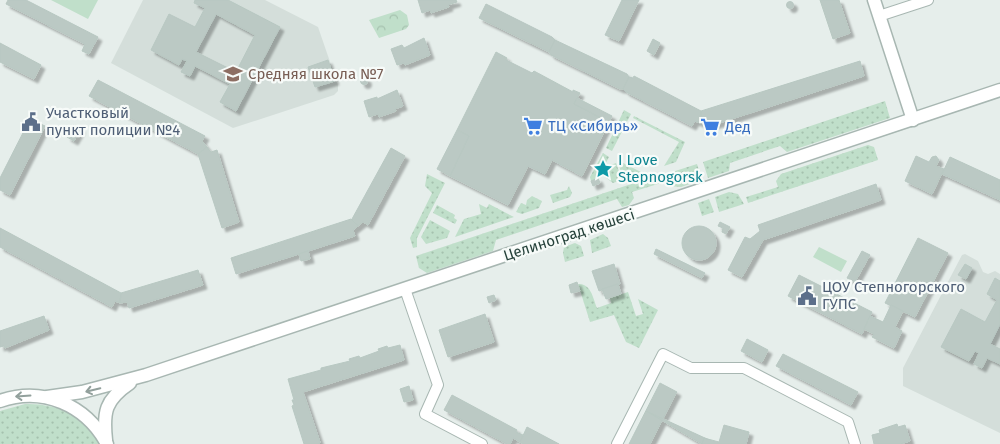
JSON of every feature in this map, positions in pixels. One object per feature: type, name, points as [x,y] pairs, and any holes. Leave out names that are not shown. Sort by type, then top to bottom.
[{"type":"street","points":[[874,0],[913,120]]},
{"type":"street","points":[[879,16],[928,0]]},
{"type":"street","name":"Целиноград көшесі","points":[[138,378],[1000,90]]},
{"type":"street","points":[[405,289],[438,384],[425,414],[482,444]]},
{"type":"street","points":[[616,444],[663,354],[691,368],[744,368],[848,422],[855,444]]},
{"type":"street","points":[[0,401],[20,396],[47,397],[82,392],[138,378]]},
{"type":"street","points":[[107,443],[105,426],[107,408],[118,391],[138,378]]},
{"type":"street","points":[[47,397],[69,404],[85,416],[100,432],[107,443]]},
{"type":"shaded area","name":"Средняя школа №7","points":[[143,0],[265,0],[318,27],[338,85],[338,91],[334,95],[233,128],[111,63]]},
{"type":"shaded area","points":[[965,254],[978,261],[983,272],[988,274],[995,271],[1000,274],[1000,433],[903,386],[903,368],[962,255]]},
{"type":"green space","points":[[51,0],[98,0],[88,19]]},
{"type":"green space","points":[[400,10],[407,15],[409,25],[406,29],[379,38],[369,20]]},
{"type":"green space","points":[[885,101],[890,118],[787,152],[780,146],[730,163],[729,171],[708,178],[703,162]]},
{"type":"green space","points":[[624,110],[631,114],[612,151],[606,148]]},
{"type":"green space","points":[[634,116],[685,142],[676,162],[664,166],[679,142],[633,118]]},
{"type":"green space","points":[[868,145],[874,147],[878,160],[748,203],[746,197],[778,187],[776,181],[781,174]]},
{"type":"green space","points":[[603,153],[609,157],[598,178],[591,181],[590,177]]},
{"type":"green space","points":[[621,162],[643,173],[624,180],[618,163]]},
{"type":"green space","points":[[616,163],[622,180],[613,183],[605,177],[611,165]]},
{"type":"green space","points":[[697,164],[702,180],[681,187],[669,186],[666,174]]},
{"type":"green space","points":[[427,174],[445,183],[417,238],[417,247],[413,248],[410,238],[432,193],[425,186]]},
{"type":"green space","points":[[658,175],[661,183],[632,192],[634,198],[629,205],[622,207],[617,199],[496,240],[493,251],[427,273],[419,268],[416,256]]},
{"type":"green space","points":[[569,186],[572,193],[570,197],[553,203],[550,195],[567,190]]},
{"type":"green space","points":[[729,192],[738,194],[744,204],[719,212],[715,197]]},
{"type":"green space","points":[[532,196],[542,201],[539,208],[522,214],[516,212],[521,203],[526,205],[527,200]]},
{"type":"green space","points":[[709,199],[714,212],[702,216],[698,203]]},
{"type":"green space","points":[[479,204],[487,208],[489,204],[514,217],[455,237],[464,219],[481,214]]},
{"type":"green space","points":[[437,205],[455,215],[454,218],[457,220],[455,224],[433,213]]},
{"type":"green space","points":[[430,220],[450,231],[447,238],[426,244],[421,237]]},
{"type":"green space","points":[[603,234],[608,238],[611,246],[592,253],[590,240]]},
{"type":"green space","points":[[575,243],[581,246],[584,256],[565,262],[564,247]]},
{"type":"green space","points":[[819,247],[847,261],[841,272],[813,257]]},
{"type":"green space","points":[[578,284],[582,284],[589,289],[597,308],[611,303],[610,298],[628,292],[636,316],[643,314],[638,299],[658,310],[639,348],[626,342],[614,315],[590,322]]},
{"type":"green space","points":[[25,404],[48,406],[68,413],[86,426],[100,444],[0,444],[0,411]]},
{"type":"building","points":[[8,0],[26,0],[98,37],[89,54],[82,51],[85,44],[6,4]]},
{"type":"building","points":[[195,0],[228,0],[280,27],[236,111],[220,102],[230,84],[195,66],[190,76],[181,72],[187,61],[182,59],[179,65],[151,50],[169,14],[195,27],[205,8],[194,3]],"holes":[[[216,14],[255,35],[236,72],[196,52]]]},
{"type":"building","points":[[418,0],[456,0],[457,2],[431,13],[430,10],[422,13]]},
{"type":"building","points":[[622,0],[639,0],[619,41],[605,35]]},
{"type":"building","points":[[820,0],[839,0],[850,33],[833,39]]},
{"type":"building","points":[[790,1],[794,5],[790,9],[786,5]]},
{"type":"building","points":[[486,4],[552,37],[555,40],[549,52],[479,18]]},
{"type":"building","points":[[424,38],[430,55],[405,65],[404,63],[397,65],[391,49],[402,45],[404,48]]},
{"type":"building","points":[[653,39],[660,43],[654,55],[647,51]]},
{"type":"building","points":[[555,40],[627,74],[629,77],[623,89],[551,55],[549,52]]},
{"type":"building","points":[[0,43],[41,65],[34,79],[0,62]]},
{"type":"building","name":"ТЦ «Сибирь»","points":[[496,52],[507,58],[506,60],[532,73],[534,71],[573,92],[573,90],[580,93],[574,104],[609,122],[582,176],[552,160],[545,174],[528,166],[508,205],[450,176],[469,136],[457,130]]},
{"type":"building","points":[[328,60],[335,81],[315,87],[308,67]]},
{"type":"building","points":[[860,61],[864,76],[707,127],[706,122],[700,123],[701,111]]},
{"type":"building","points":[[634,76],[701,111],[700,123],[695,121],[692,126],[626,92],[623,89],[629,77],[633,78]]},
{"type":"building","points":[[364,77],[368,81],[364,85],[360,81]]},
{"type":"building","points":[[98,80],[205,136],[202,141],[207,147],[198,154],[89,96]]},
{"type":"building","points":[[397,90],[403,106],[395,109],[396,111],[379,117],[378,114],[369,117],[364,101],[377,97],[377,99]]},
{"type":"building","points":[[577,98],[612,116],[609,122],[574,104]]},
{"type":"building","points":[[30,119],[45,126],[10,195],[0,190],[0,178]]},
{"type":"building","points":[[73,125],[81,129],[74,141],[67,137]]},
{"type":"building","points":[[457,130],[469,136],[450,176],[437,169]]},
{"type":"building","points":[[207,147],[211,152],[217,150],[239,222],[222,228],[198,154]]},
{"type":"building","points":[[391,148],[405,156],[368,225],[363,222],[358,226],[352,219]]},
{"type":"building","points":[[916,156],[929,162],[932,157],[936,156],[939,160],[936,166],[944,169],[932,194],[905,181]]},
{"type":"building","points":[[950,157],[1000,180],[1000,200],[942,174]]},
{"type":"building","points":[[598,178],[600,183],[593,186],[591,181]]},
{"type":"building","points":[[876,184],[881,200],[763,240],[742,277],[728,270],[745,237],[750,239],[760,231],[758,225]]},
{"type":"building","points":[[351,219],[358,226],[353,230],[355,236],[236,274],[231,258]]},
{"type":"building","points":[[720,222],[730,227],[726,234],[722,232],[723,228],[718,226]]},
{"type":"building","points":[[699,226],[711,231],[716,243],[711,255],[699,260],[687,255],[682,243],[687,231]]},
{"type":"building","points":[[0,228],[121,293],[120,303],[115,301],[112,307],[0,247]]},
{"type":"building","points":[[918,238],[948,253],[915,317],[885,303]]},
{"type":"building","points":[[656,249],[705,273],[702,278],[654,254]]},
{"type":"building","points":[[308,251],[310,259],[301,261],[299,254]]},
{"type":"building","points":[[862,251],[870,255],[855,282],[847,278]]},
{"type":"building","points":[[614,264],[620,284],[599,291],[592,271]]},
{"type":"building","points":[[965,264],[972,268],[966,279],[958,275]]},
{"type":"building","points":[[198,270],[203,285],[129,308],[127,302],[120,303],[121,293]]},
{"type":"building","points":[[799,275],[872,312],[862,334],[788,296]]},
{"type":"building","points":[[995,278],[1000,281],[1000,324],[990,344],[1000,349],[1000,364],[987,358],[982,368],[974,364],[979,353],[975,351],[969,361],[941,347],[961,309],[985,322],[997,300],[987,294]]},
{"type":"building","points":[[577,282],[580,291],[571,293],[569,285]]},
{"type":"building","points":[[618,284],[621,294],[606,299],[602,289]]},
{"type":"building","points":[[494,295],[496,300],[489,303],[487,297]]},
{"type":"building","points":[[891,305],[903,311],[895,327],[902,331],[894,348],[872,337],[874,334],[864,329],[870,316],[883,322]]},
{"type":"building","points":[[485,314],[494,342],[448,357],[439,330]]},
{"type":"building","points":[[44,316],[49,330],[5,348],[4,346],[0,347],[0,331]]},
{"type":"building","points":[[747,339],[768,350],[762,362],[741,351]]},
{"type":"building","points":[[400,345],[404,360],[303,392],[320,442],[319,444],[304,444],[292,406],[294,405],[292,400],[294,400],[288,379],[350,361],[349,359],[359,356],[360,358],[387,346],[388,348]]},
{"type":"building","points":[[783,354],[858,392],[851,405],[776,366]]},
{"type":"building","points":[[660,383],[677,392],[650,444],[629,444]]},
{"type":"building","points":[[409,386],[413,400],[404,402],[400,389]]},
{"type":"building","points":[[452,395],[517,430],[516,432],[523,435],[520,442],[513,438],[510,444],[507,444],[444,410]]},
{"type":"building","points":[[646,411],[718,444],[702,444]]},
{"type":"building","points":[[897,424],[898,427],[905,425],[910,441],[900,444],[874,444],[872,435],[880,433],[879,430]]},
{"type":"building","points":[[724,425],[749,432],[746,444],[702,444],[704,438],[719,442]]},
{"type":"building","points":[[527,427],[559,444],[524,444],[520,442]]},
{"type":"place","name":"Средняя школа №7","points":[[233,74]]},
{"type":"place","name":"Участковый пункт полиции №4","points":[[31,122]]},
{"type":"place","name":"ТЦ «Сибирь»","points":[[533,126]]},
{"type":"place","name":"Дед","points":[[710,127]]},
{"type":"place","name":"I Love Stepnogorsk","points":[[603,169]]},
{"type":"place","name":"ЦОУ Степногорского ГУПС","points":[[807,296]]}]
